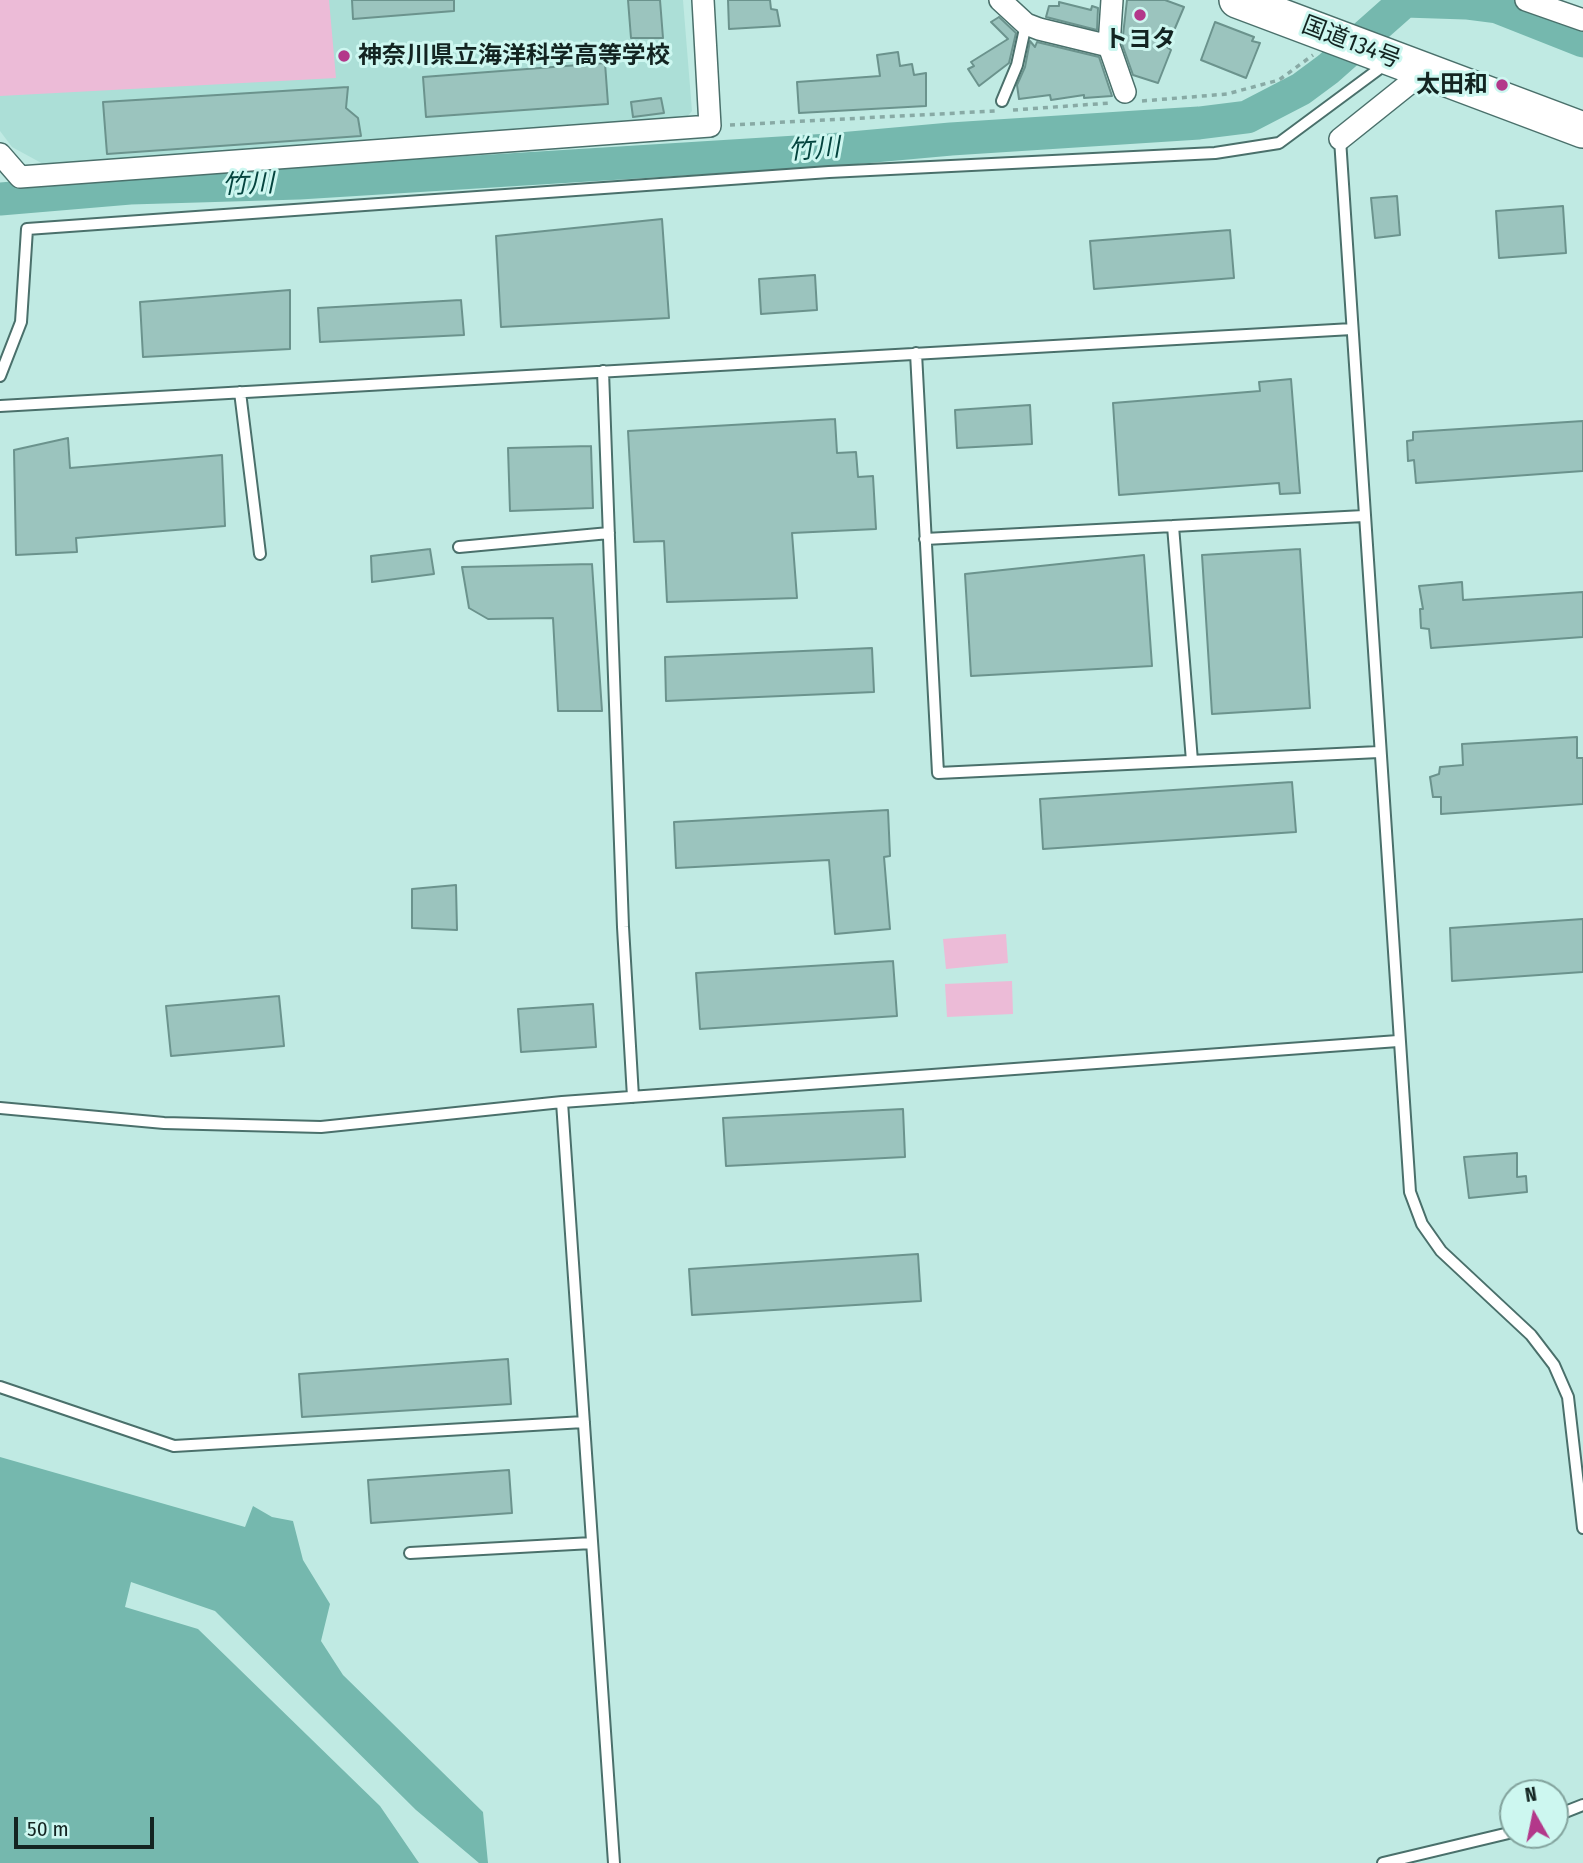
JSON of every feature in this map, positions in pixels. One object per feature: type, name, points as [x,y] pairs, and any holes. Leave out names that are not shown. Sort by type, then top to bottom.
[{"type":"highway","name":"国道134号","points":[[1237,0],[1583,130]]},
{"type":"street","points":[[0,155],[20,177],[710,126],[703,0]]},
{"type":"street","points":[[1000,0],[1026,24],[1109,46]]},
{"type":"street","points":[[1112,0],[1109,46],[1124,99]]},
{"type":"street","points":[[1526,0],[1583,20]]},
{"type":"street","points":[[1339,139],[1425,71]]},
{"type":"lane","points":[[1002,102],[1017,65],[1026,24]]},
{"type":"lane","points":[[0,376],[21,322],[27,229],[829,172],[1215,153],[1279,143],[1383,55]]},
{"type":"lane","points":[[1339,139],[1410,1192],[1422,1224],[1441,1251],[1531,1335],[1554,1365],[1567,1397],[1583,1528]]},
{"type":"lane","points":[[0,405],[1352,329]]},
{"type":"lane","points":[[916,353],[938,773],[1379,752]]},
{"type":"lane","points":[[603,371],[623,927],[633,1097]]},
{"type":"lane","points":[[240,392],[260,554]]},
{"type":"lane","points":[[925,539],[1364,516]]},
{"type":"lane","points":[[1173,526],[1192,761]]},
{"type":"lane","points":[[458,547],[609,533]]},
{"type":"lane","points":[[0,1108],[164,1123],[321,1127],[562,1102],[1398,1041]]},
{"type":"lane","points":[[562,1102],[614,1863]]},
{"type":"lane","points":[[0,1387],[174,1446],[584,1422]]},
{"type":"lane","points":[[410,1553],[592,1543]]},
{"type":"lane","points":[[1383,1863],[1499,1835]]},
{"type":"path","points":[[710,126],[1227,94],[1279,80],[1323,47],[1330,36]]},
{"type":"shaded area","name":"神奈川県立海洋科学高等学校","points":[[0,0],[683,0],[692,111],[686,118],[45,165],[12,147],[0,131]]},
{"type":"shaded area","points":[[0,0],[329,0],[336,78],[0,96]]},
{"type":"shaded area","points":[[1006,934],[1008,963],[946,969],[943,939]]},
{"type":"shaded area","points":[[1012,981],[1013,1014],[947,1017],[945,984]]},
{"type":"shaded area","points":[[0,1457],[245,1527],[253,1506],[272,1517],[293,1521],[303,1560],[330,1604],[321,1641],[343,1675],[483,1812],[488,1863],[479,1863],[416,1810],[215,1611],[131,1582],[125,1607],[198,1629],[380,1806],[419,1863],[0,1863]]},
{"type":"building","points":[[352,0],[454,0],[454,11],[353,19]]},
{"type":"building","points":[[628,0],[660,0],[663,38],[631,38]]},
{"type":"building","points":[[728,0],[770,0],[771,9],[777,10],[780,26],[729,29]]},
{"type":"building","points":[[1127,0],[1165,0],[1184,7],[1167,47],[1171,50],[1158,83],[1133,75],[1122,44]]},
{"type":"building","points":[[1059,2],[1091,10],[1092,6],[1098,8],[1097,30],[1046,17],[1049,6],[1059,6]]},
{"type":"building","points":[[999,17],[1016,33],[1009,63],[979,86],[968,69],[974,66],[971,62],[1008,39],[991,22]]},
{"type":"building","points":[[1215,22],[1254,37],[1252,41],[1260,43],[1246,78],[1201,60]]},
{"type":"building","points":[[1030,41],[1035,47],[1037,42],[1099,57],[1112,96],[1084,98],[1084,95],[1051,100],[1050,95],[1019,99],[1017,85],[1025,67]]},
{"type":"building","points":[[898,52],[900,66],[912,64],[914,75],[926,73],[926,106],[799,113],[797,82],[880,76],[877,55]]},
{"type":"building","points":[[605,63],[608,104],[426,117],[423,77]]},
{"type":"building","points":[[348,87],[346,108],[358,118],[361,136],[107,154],[103,102]]},
{"type":"building","points":[[661,98],[664,113],[633,117],[631,102]]},
{"type":"building","points":[[1397,196],[1400,235],[1375,238],[1371,198]]},
{"type":"building","points":[[1563,206],[1566,253],[1499,258],[1496,211]]},
{"type":"building","points":[[662,219],[669,318],[501,327],[496,236]]},
{"type":"building","points":[[1230,230],[1234,278],[1094,289],[1090,241]]},
{"type":"building","points":[[815,275],[817,310],[761,314],[759,279]]},
{"type":"building","points":[[290,290],[290,349],[143,357],[140,302]]},
{"type":"building","points":[[461,300],[464,335],[320,342],[318,308]]},
{"type":"building","points":[[1291,379],[1300,493],[1280,494],[1279,483],[1119,495],[1113,403],[1260,391],[1259,382]]},
{"type":"building","points":[[1030,405],[1032,444],[957,448],[955,410]]},
{"type":"building","points":[[835,419],[837,453],[856,452],[858,477],[873,476],[876,529],[792,533],[797,598],[667,602],[664,541],[634,542],[628,431]]},
{"type":"building","points":[[1583,421],[1583,471],[1416,483],[1414,460],[1408,461],[1407,441],[1413,440],[1413,432]]},
{"type":"building","points":[[68,438],[70,468],[222,455],[225,526],[76,538],[77,552],[16,555],[14,450]]},
{"type":"building","points":[[591,446],[593,508],[510,511],[508,448]]},
{"type":"building","points":[[430,549],[434,574],[372,582],[371,556]]},
{"type":"building","points":[[1300,549],[1310,708],[1212,714],[1202,555]]},
{"type":"building","points":[[1144,555],[1152,666],[971,676],[965,574]]},
{"type":"building","points":[[592,564],[602,711],[558,711],[553,618],[488,619],[469,608],[462,567]]},
{"type":"building","points":[[1462,582],[1463,600],[1583,592],[1583,637],[1431,648],[1429,629],[1421,628],[1420,609],[1423,609],[1419,586]]},
{"type":"building","points":[[872,648],[874,692],[666,701],[665,657]]},
{"type":"building","points":[[1577,737],[1577,758],[1583,758],[1583,804],[1441,814],[1441,797],[1433,797],[1430,777],[1439,774],[1440,767],[1463,765],[1462,744]]},
{"type":"building","points":[[1292,782],[1296,832],[1043,849],[1040,799]]},
{"type":"building","points":[[888,810],[890,856],[884,857],[890,929],[835,934],[829,860],[676,868],[674,822]]},
{"type":"building","points":[[456,885],[457,930],[412,928],[412,889]]},
{"type":"building","points":[[1583,919],[1583,972],[1452,981],[1450,928]]},
{"type":"building","points":[[893,961],[897,1016],[700,1029],[696,973]]},
{"type":"building","points":[[279,996],[284,1046],[171,1056],[166,1006]]},
{"type":"building","points":[[593,1004],[596,1047],[521,1052],[518,1009]]},
{"type":"building","points":[[903,1109],[905,1157],[726,1166],[723,1118]]},
{"type":"building","points":[[1517,1153],[1517,1177],[1526,1176],[1527,1192],[1469,1198],[1464,1157]]},
{"type":"building","points":[[918,1254],[921,1301],[692,1315],[689,1269]]},
{"type":"building","points":[[508,1359],[511,1404],[302,1417],[299,1374]]},
{"type":"building","points":[[509,1470],[512,1513],[371,1523],[368,1480]]},
{"type":"waterway","name":"竹川","points":[[0,199],[130,188],[299,183],[829,150],[1199,123],[1247,117],[1301,89],[1328,69],[1406,0]]},
{"type":"waterway","name":"竹川","points":[[1405,1],[1497,7],[1583,41]]},
{"type":"place","name":"トヨタ","points":[[1140,15]]},
{"type":"place","name":"神奈川県立海洋科学高等学校","points":[[344,56]]},
{"type":"place","name":"太田和","points":[[1502,85]]}]
